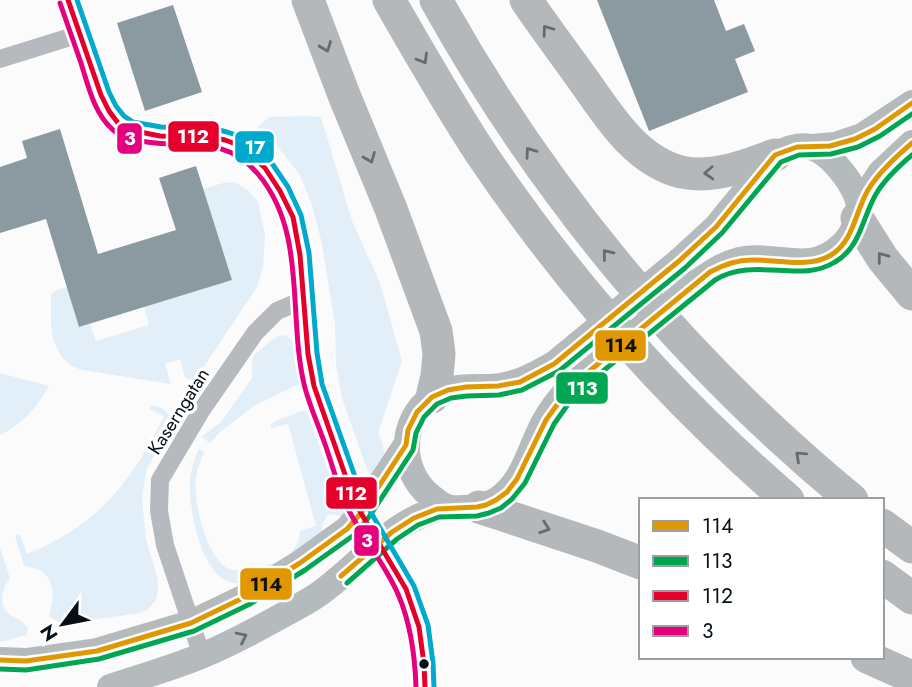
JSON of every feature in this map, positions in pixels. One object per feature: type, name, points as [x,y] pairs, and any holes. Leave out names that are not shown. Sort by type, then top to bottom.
[{"type":"highway","points":[[308,0],[436,331],[438,376],[432,397]]},
{"type":"highway","points":[[389,0],[482,154],[557,257],[637,352],[679,397],[786,498]]},
{"type":"highway","points":[[436,0],[464,50],[518,134],[615,264],[718,378],[776,434],[850,498]]},
{"type":"highway","points":[[526,0],[609,116],[637,148],[651,159],[666,167],[702,174],[744,167],[775,155]]},
{"type":"highway","points":[[858,212],[883,259],[912,294]]},
{"type":"highway","points":[[480,507],[639,562]]},
{"type":"highway","points":[[884,526],[912,547]]},
{"type":"highway","points":[[884,577],[912,597]]},
{"type":"highway","points":[[872,659],[912,677]]},
{"type":"street","points":[[68,0],[101,96],[118,123],[130,131],[160,136],[210,137],[242,146],[265,168],[293,217],[300,255],[308,354],[314,386],[355,503]]},
{"type":"street","points":[[0,59],[80,34]]},
{"type":"street","points":[[447,507],[419,486],[412,473],[406,445],[408,430],[417,412],[432,397],[448,390],[520,382],[554,364],[716,227],[775,155],[801,146],[835,145],[862,136],[912,103]]},
{"type":"street","points":[[110,687],[202,656],[258,629],[315,597],[398,527],[414,517],[430,510],[480,507],[497,500],[509,491],[518,478],[544,422],[556,402],[570,387],[697,282],[722,265],[743,259],[810,262],[829,256],[844,244],[852,233],[858,212],[880,173],[912,143]]},
{"type":"street","points":[[812,147],[827,156],[841,171],[853,191],[858,212]]},
{"type":"street","name":"Kaserngatan","points":[[202,656],[165,545],[159,511],[160,480],[201,411],[255,333],[276,311],[303,303]]},
{"type":"street","points":[[0,660],[26,661],[97,651],[191,623],[245,597],[300,563],[347,529],[362,512],[406,445]]},
{"type":"street","points":[[397,573],[406,589],[419,627],[425,687]]},
{"type":"shaded area","points":[[269,117],[321,117],[352,221],[380,283],[402,361],[378,433],[384,453],[373,483],[342,398],[336,365],[335,325],[322,244],[312,205],[300,175],[274,142],[258,133],[258,127]]},
{"type":"shaded area","points":[[235,182],[248,190],[258,202],[265,235],[263,268],[257,287],[197,377],[191,380],[185,378],[180,359],[165,364],[171,384],[71,366],[61,356],[53,339],[51,295],[67,287],[79,327],[90,324],[96,341],[149,325],[144,307],[203,189]]},
{"type":"shaded area","points":[[284,335],[291,340],[298,352],[302,368],[301,383],[254,406],[210,443],[201,437],[221,422],[252,378],[254,355],[273,339]]},
{"type":"shaded area","points":[[0,373],[49,386],[28,415],[0,435]]},
{"type":"shaded area","points":[[151,406],[164,410],[172,420],[146,471],[142,499],[146,539],[158,580],[156,600],[141,613],[82,621],[74,613],[67,612],[60,623],[49,616],[51,583],[42,572],[24,566],[15,536],[20,535],[27,554],[74,530],[110,499],[139,462],[164,416],[149,409]]},
{"type":"shaded area","points":[[304,410],[308,414],[333,484],[350,515],[328,514],[322,525],[321,538],[255,578],[245,582],[230,582],[218,575],[209,563],[195,528],[190,480],[199,449],[204,452],[197,475],[197,500],[202,527],[213,552],[232,570],[256,568],[279,561],[293,550],[300,531],[316,526],[288,424],[271,428],[275,421]]},
{"type":"shaded area","points":[[0,547],[10,579],[4,590],[3,606],[7,613],[28,628],[27,635],[0,642]]},
{"type":"building","points":[[597,0],[714,0],[726,31],[744,24],[755,51],[735,59],[748,92],[649,131]]},
{"type":"building","points":[[173,5],[202,92],[145,111],[117,23]]},
{"type":"building","points":[[60,129],[98,254],[176,230],[159,178],[196,166],[232,280],[79,327],[46,219],[0,233],[0,167],[27,158],[22,141]]},
{"type":"tunnel","points":[[357,507],[397,573]]},
{"type":"transit line","name":"112","points":[[68,0],[101,95],[118,123],[130,130],[160,136],[210,137],[241,146],[265,168],[280,191],[293,217],[300,255],[308,354],[314,386],[355,503],[406,589],[419,627],[425,687]]},
{"type":"transit line","name":"17","points":[[77,0],[109,92],[124,116],[133,122],[161,127],[211,128],[245,138],[271,162],[288,187],[301,215],[309,253],[322,384],[363,499],[414,586],[428,625],[434,687]]},
{"type":"transit line","name":"3","points":[[60,3],[92,98],[112,129],[122,136],[141,141],[204,146],[232,153],[258,174],[274,197],[284,222],[290,249],[305,388],[347,507],[398,594],[412,640],[416,687]]},
{"type":"transit line","name":"114","points":[[0,660],[26,661],[97,651],[191,623],[245,597],[300,563],[347,529],[362,512],[406,445],[408,430],[417,412],[432,397],[448,390],[520,382],[554,364],[716,227],[775,155],[797,147],[830,146],[855,139],[875,129],[912,103]]},
{"type":"transit line","name":"113","points":[[0,669],[26,670],[99,659],[194,631],[250,604],[354,535],[413,450],[416,433],[424,417],[437,404],[451,398],[499,395],[522,390],[559,371],[685,268],[722,233],[781,162],[799,155],[831,154],[858,147],[912,114]]},
{"type":"transit line","name":"114","points":[[341,576],[392,532],[414,518],[437,509],[486,505],[507,492],[517,479],[546,420],[570,387],[710,272],[740,261],[812,262],[839,249],[845,242],[872,183],[912,143]]},
{"type":"transit line","name":"113","points":[[347,583],[397,539],[418,525],[439,517],[489,513],[512,499],[525,483],[554,424],[576,393],[715,280],[746,270],[807,271],[821,268],[844,256],[856,240],[880,188],[912,155]]}]
